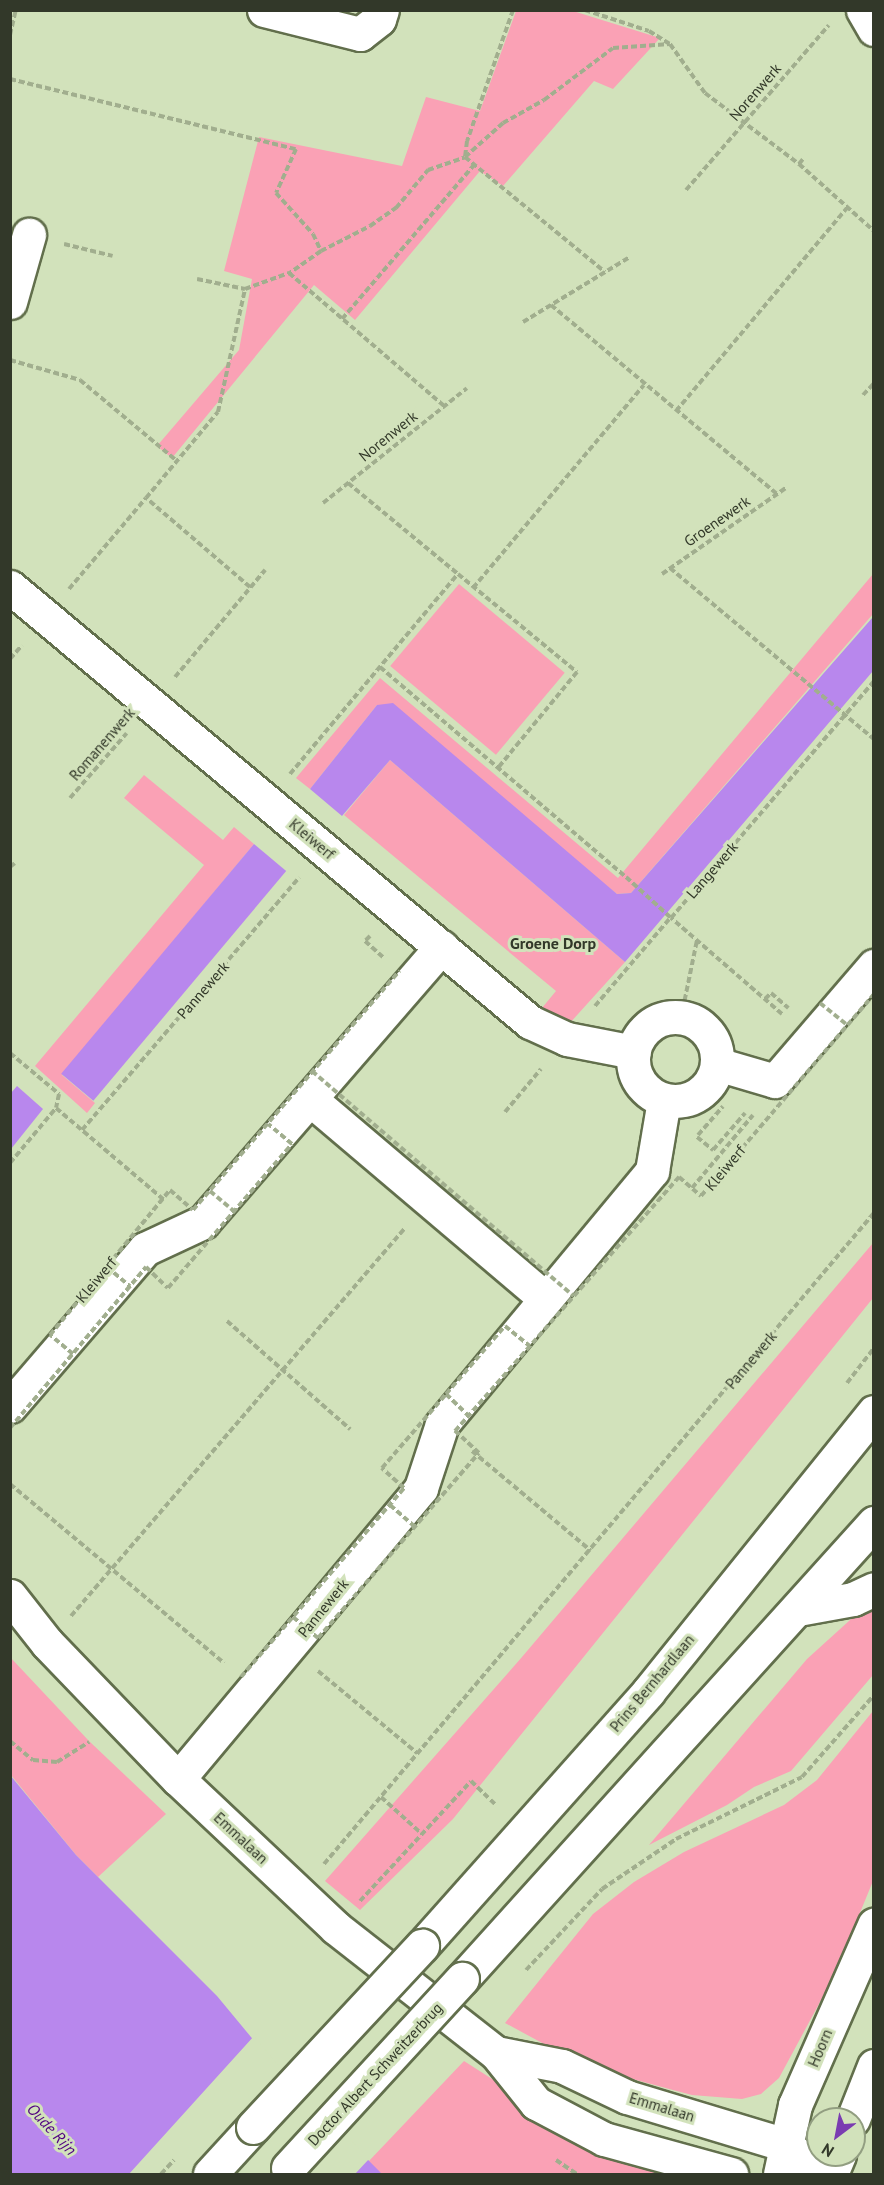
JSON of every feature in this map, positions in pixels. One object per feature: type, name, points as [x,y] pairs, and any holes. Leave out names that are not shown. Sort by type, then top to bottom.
[{"type":"street","points":[[264,10],[371,22]]},
{"type":"street","points":[[849,15],[873,29]]},
{"type":"street","points":[[10,302],[29,235]]},
{"type":"street","name":"Kleiwerf","points":[[10,587],[530,1022],[567,1039],[634,1052]]},
{"type":"street","points":[[10,1406],[145,1248],[203,1222],[311,1085],[401,981],[441,947]]},
{"type":"street","points":[[717,1064],[763,1077],[812,1040],[873,966]]},
{"type":"street","points":[[681,1018],[697,1023],[709,1034],[716,1048],[717,1064],[711,1082],[699,1094],[682,1101],[664,1100],[650,1093],[639,1082],[634,1068],[634,1052],[639,1037],[651,1025],[665,1019],[681,1018]]},
{"type":"street","points":[[311,1085],[431,1199],[559,1297]]},
{"type":"street","points":[[652,1171],[664,1100]]},
{"type":"street","name":"Pannewerk","points":[[178,1779],[292,1632],[422,1488],[452,1411],[559,1297],[652,1171]]},
{"type":"street","name":"Prins Bernhardlaan","points":[[210,2175],[422,1946],[648,1692],[870,1431]]},
{"type":"street","points":[[798,1609],[873,1523]]},
{"type":"street","points":[[798,1609],[853,1599],[873,1588]]},
{"type":"street","name":"Emmalaan","points":[[10,1596],[47,1643],[178,1779],[336,1928],[496,2053],[536,2103],[604,2139],[731,2175]]},
{"type":"street","name":"Doctor Albert Schweitzerbrug","points":[[285,2171],[462,1980],[798,1609]]},
{"type":"street","name":"Hoorn","points":[[783,2160],[795,2105],[873,1925]]},
{"type":"street","name":"Emmalaan","points":[[496,2053],[562,2066],[627,2097],[821,2175]]},
{"type":"street","points":[[858,2107],[873,2066]]},
{"type":"path","points":[[10,35],[16,10]]},
{"type":"path","points":[[465,157],[467,141],[513,10]]},
{"type":"path","points":[[585,10],[649,31],[670,44],[705,93],[799,164],[873,231]]},
{"type":"path","name":"Norenwerk","points":[[686,190],[743,123],[849,15]]},
{"type":"path","points":[[197,279],[245,289],[290,273],[321,251],[370,226],[396,208],[428,170],[465,157],[503,123],[544,100],[613,48],[670,44]]},
{"type":"path","points":[[10,80],[296,149],[276,193],[313,234],[321,251]]},
{"type":"path","points":[[465,157],[605,272]]},
{"type":"path","points":[[799,164],[803,159]]},
{"type":"path","points":[[342,319],[474,164]]},
{"type":"path","points":[[676,411],[847,207]]},
{"type":"path","points":[[523,322],[630,257]]},
{"type":"path","points":[[290,273],[444,406]]},
{"type":"path","points":[[10,659],[218,412],[245,289]]},
{"type":"path","points":[[551,305],[777,494]]},
{"type":"path","points":[[10,360],[80,380],[177,461]]},
{"type":"path","points":[[863,394],[873,384]]},
{"type":"path","points":[[473,588],[644,385]]},
{"type":"path","name":"Norenwerk","points":[[323,503],[467,388]]},
{"type":"path","points":[[348,483],[577,672],[498,768]]},
{"type":"path","name":"Groenewerk","points":[[662,574],[787,487]]},
{"type":"path","points":[[146,498],[250,587]]},
{"type":"path","points":[[670,568],[873,739]]},
{"type":"path","points":[[152,705],[265,570]]},
{"type":"path","points":[[267,802],[458,574]]},
{"type":"path","points":[[380,667],[626,877],[812,1040]]},
{"type":"path","name":"Langewerk","points":[[671,918],[873,681]]},
{"type":"path","name":"Romanenwerk","points":[[70,798],[152,705]]},
{"type":"path","name":"Pannewerk","points":[[82,1130],[323,849]]},
{"type":"path","points":[[10,867],[15,862]]},
{"type":"path","points":[[505,1112],[697,888]]},
{"type":"path","points":[[681,1018],[698,940]]},
{"type":"path","name":"Kleiwerf","points":[[73,1354],[50,1335],[170,1190],[194,1210],[268,1124],[311,1085],[401,981]]},
{"type":"path","points":[[765,999],[771,993]]},
{"type":"path","name":"Kleiwerf","points":[[241,1677],[292,1632],[404,1488],[382,1468],[530,1346],[559,1297],[678,1177],[701,1196],[873,994]]},
{"type":"path","points":[[820,1003],[847,1025]]},
{"type":"path","points":[[10,1053],[59,1094],[56,1108],[10,1163]]},
{"type":"path","points":[[652,1171],[674,1163],[697,1137],[763,1077]]},
{"type":"path","points":[[311,1085],[559,1297]]},
{"type":"path","points":[[56,1108],[194,1226]]},
{"type":"path","points":[[697,1137],[713,1150],[749,1108]]},
{"type":"path","points":[[692,1188],[754,1113]]},
{"type":"path","name":"Kleiwerf","points":[[10,1428],[146,1267],[168,1288],[292,1144],[268,1124]]},
{"type":"path","points":[[210,1191],[234,1211]]},
{"type":"path","points":[[47,1643],[431,1199]]},
{"type":"path","name":"Pannewerk","points":[[299,1893],[591,1551],[873,1213]]},
{"type":"path","points":[[107,1267],[130,1286]]},
{"type":"path","points":[[227,1321],[350,1429]]},
{"type":"path","name":"Kleiwerf","points":[[477,1455],[479,1453],[455,1431],[452,1411],[505,1326],[530,1346]]},
{"type":"path","points":[[452,1411],[477,1455],[591,1551]]},
{"type":"path","points":[[292,1632],[318,1638],[477,1455]]},
{"type":"path","points":[[10,1484],[209,1651]]},
{"type":"path","points":[[390,1505],[415,1527]]},
{"type":"path","points":[[292,1632],[417,1753]]},
{"type":"path","points":[[522,1973],[602,1889],[676,1839],[802,1777],[873,1695]]},
{"type":"path","points":[[10,1741],[33,1761],[57,1762],[84,1746],[93,1737]]},
{"type":"path","points":[[336,1928],[471,1781],[495,1804]]},
{"type":"path","points":[[381,1797],[422,1834]]},
{"type":"shaded area","points":[[516,11],[573,11],[660,38],[613,89],[594,81],[503,186],[480,171],[355,320],[314,285],[172,458],[157,446],[239,350],[252,279],[224,271],[259,137],[402,166],[426,97],[480,111]]},
{"type":"shaded area","points":[[873,574],[873,614],[631,893],[617,894],[377,705],[310,789],[296,778],[380,678],[618,878]]},
{"type":"shaded area","points":[[459,584],[565,673],[496,755],[390,666]]},
{"type":"shaded area","points":[[390,760],[625,962],[569,1024],[537,1014],[556,991],[344,815]]},
{"type":"shaded area","points":[[144,775],[223,840],[234,827],[254,844],[62,1075],[95,1103],[87,1113],[35,1066],[204,865],[124,798]]},
{"type":"shaded area","points":[[873,1243],[873,1298],[453,1819],[360,1910],[325,1881],[522,1657]]},
{"type":"shaded area","points":[[873,1606],[873,1675],[791,1771],[754,1787],[727,1805],[649,1845],[807,1659],[860,1611]]},
{"type":"shaded area","points":[[10,1657],[89,1741],[166,1814],[98,1877],[76,1855],[11,1775]]},
{"type":"shaded area","points":[[873,1711],[873,1881],[834,1976],[779,2078],[761,2094],[742,2099],[692,2095],[585,2066],[505,2023],[593,1914],[634,1882],[684,1852],[784,1805],[817,1780]]},
{"type":"shaded area","points":[[464,2061],[575,2132],[666,2174],[380,2174],[368,2162]]},
{"type":"water","points":[[873,617],[873,671],[625,962],[390,760],[342,816],[310,789],[377,705],[393,703],[617,894],[631,893]]},
{"type":"water","points":[[254,844],[286,871],[93,1101],[61,1074]]},
{"type":"water","points":[[17,1086],[43,1109],[11,1149],[11,1093]]},
{"type":"water","name":"Oude Rijn","points":[[10,1775],[76,1855],[217,1996],[275,2066],[382,2174],[11,2174]]},
{"type":"pier","points":[[254,2036],[277,2064],[369,2159],[355,2174],[129,2174]]},
{"type":"district","name":"Groene Dorp","points":[[553,943]]}]
